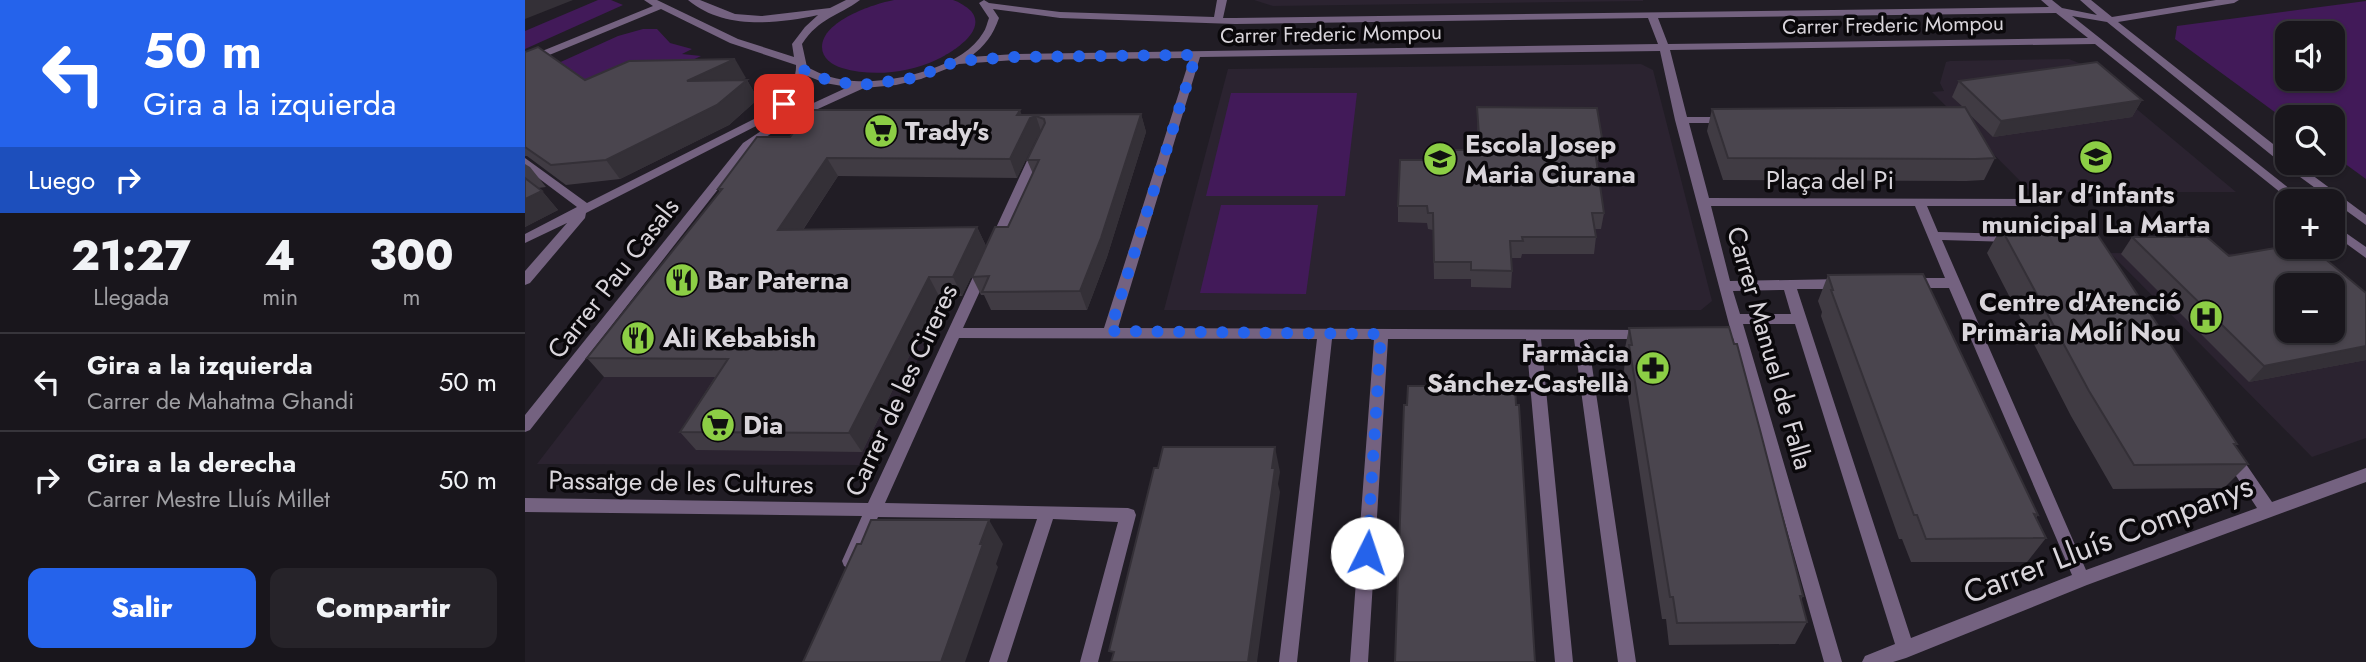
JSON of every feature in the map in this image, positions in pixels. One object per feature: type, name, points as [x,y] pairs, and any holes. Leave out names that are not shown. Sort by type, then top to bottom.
[{"type":"street","points":[[693,0],[725,15],[743,18],[806,15],[855,0]]},
{"type":"street","points":[[1218,20],[1222,0]]},
{"type":"street","points":[[2046,0],[2284,189]]},
{"type":"street","points":[[2085,0],[2275,152]]},
{"type":"street","name":"Carrer Frederic Mompou","points":[[985,3],[1050,14],[1218,20],[2057,10],[2110,20],[2234,0]]},
{"type":"street","points":[[525,62],[654,3],[734,41],[800,65],[830,81],[862,85],[914,78],[957,61],[983,43],[992,30],[994,18],[985,3]]},
{"type":"street","points":[[525,239],[768,116],[784,104],[795,89],[800,65],[797,44],[803,32],[835,8]]},
{"type":"street","points":[[1652,16],[1664,47]]},
{"type":"street","points":[[2100,41],[2110,20]]},
{"type":"street","name":"Carrer Frederic Mompou","points":[[957,61],[1015,57],[2100,41]]},
{"type":"street","name":"Carrer Manuel de Falla","points":[[1664,47],[1725,286],[1833,662]]},
{"type":"street","points":[[1110,331],[1196,55]]},
{"type":"street","name":"Carrer Pau Casals","points":[[525,426],[756,137],[783,121],[862,85]]},
{"type":"street","points":[[1681,120],[1737,120]]},
{"type":"street","name":"Carrer de les Cireres","points":[[845,573],[1043,140]]},
{"type":"street","points":[[704,149],[726,149],[736,153],[736,159]]},
{"type":"street","points":[[525,162],[586,208]]},
{"type":"street","points":[[2305,175],[2366,221]]},
{"type":"street","name":"Plaça del Pi","points":[[1704,202],[1920,204],[2082,579]]},
{"type":"street","points":[[1920,204],[2028,202]]},
{"type":"street","points":[[525,280],[586,208]]},
{"type":"street","points":[[1934,236],[2023,239]]},
{"type":"street","points":[[2345,237],[2366,254]]},
{"type":"street","points":[[1899,284],[1954,283]]},
{"type":"street","points":[[1725,286],[1858,284]]},
{"type":"street","name":"Carrer Manuel de Falla","points":[[1789,285],[1906,649]]},
{"type":"street","points":[[1700,334],[1737,326],[1800,319]]},
{"type":"street","points":[[953,333],[1110,331],[1660,334]]},
{"type":"street","points":[[1289,662],[1325,334]]},
{"type":"street","points":[[1359,662],[1381,334]]},
{"type":"street","points":[[1533,334],[1564,662]]},
{"type":"street","points":[[1580,334],[1627,662]]},
{"type":"street","points":[[2220,442],[2268,510]]},
{"type":"street","name":"Carrer Lluís Companys","points":[[1871,662],[2082,579],[2366,475]]},
{"type":"street","name":"Passatge de les Cultures","points":[[525,505],[1128,515],[1089,662]]},
{"type":"street","points":[[999,662],[1047,512]]},
{"type":"shaded area","points":[[598,0],[611,0],[623,5],[525,49],[525,31]]},
{"type":"shaded area","points":[[894,0],[953,0],[971,11],[975,26],[965,40],[950,52],[936,60],[902,71],[854,71],[828,61],[822,47],[830,29],[850,15]]},
{"type":"shaded area","points":[[1254,0],[1643,0],[1643,1],[1273,6]]},
{"type":"shaded area","points":[[2366,1],[2366,179],[2345,164],[2345,105],[2275,105],[2275,112],[2175,39],[2177,26]]},
{"type":"shaded area","points":[[643,29],[657,29],[670,43],[692,49],[682,54],[701,56],[652,79],[596,82],[572,78],[554,65],[618,36]]},
{"type":"shaded area","name":"Llar d'infants municipal La Marta","points":[[2069,59],[2084,65],[2236,192],[2031,192],[1932,92],[1944,91],[1940,83],[1946,62],[1950,61]]},
{"type":"shaded area","name":"Escola Josep Maria Ciurana","points":[[1641,64],[1653,70],[1712,301],[1701,310],[1164,310],[1228,69]]},
{"type":"shaded area","points":[[1231,93],[1357,93],[1345,196],[1206,196]]},
{"type":"shaded area","points":[[1221,205],[1318,205],[1306,294],[1200,293]]},
{"type":"shaded area","points":[[979,231],[868,465],[537,464],[714,234]]},
{"type":"shaded area","points":[[2110,253],[2275,254],[2275,259],[2318,259],[2334,273],[2275,273],[2275,343],[2345,343],[2345,282],[2366,300],[2366,438],[2312,457]]},
{"type":"building","points":[[538,47],[585,80],[629,61],[735,59],[687,81],[747,80],[717,105],[606,160],[551,165],[525,147],[525,52]]},
{"type":"building","points":[[2097,62],[2142,100],[2001,121],[1959,81]]},
{"type":"building","points":[[1477,107],[1597,108],[1603,144],[1594,144],[1604,213],[1592,213],[1596,237],[1522,237],[1523,241],[1510,241],[1512,271],[1471,270],[1471,262],[1434,262],[1433,213],[1428,213],[1427,206],[1398,206],[1400,160],[1440,160],[1440,150],[1480,150]]},
{"type":"building","points":[[1965,107],[1995,158],[1728,158],[1712,109]]},
{"type":"building","points":[[811,110],[1020,110],[1017,115],[1141,114],[1101,238],[1080,291],[982,292],[989,276],[972,277],[995,227],[1008,227],[1039,160],[1027,160],[1045,123],[1044,119],[1036,116],[1030,118],[1010,159],[827,158],[778,230],[977,227],[953,277],[929,277],[849,433],[680,432],[728,359],[587,358],[722,189],[718,189],[757,137],[790,137]]},
{"type":"building","points":[[525,178],[542,191],[525,199]]},
{"type":"building","points":[[2001,228],[2093,228],[2248,464],[2134,465],[2089,391]]},
{"type":"building","points":[[2132,237],[2207,237],[2229,256],[2275,248],[2275,259],[2325,259],[2342,273],[2275,273],[2275,343],[2345,343],[2345,275],[2366,293],[2366,346],[2264,366]]},
{"type":"building","points":[[1923,274],[2038,515],[2034,514],[2046,538],[1926,539],[1917,515],[1914,515],[1831,290],[1828,275]]},
{"type":"building","points":[[1729,327],[1734,344],[1737,344],[1760,430],[1803,596],[1800,596],[1807,622],[1677,623],[1673,597],[1670,597],[1629,345],[1632,345],[1629,328]]},
{"type":"building","points":[[1408,386],[1515,386],[1516,405],[1519,405],[1535,662],[1395,662],[1404,405],[1407,405]]},
{"type":"building","points":[[1163,447],[1275,447],[1272,468],[1275,468],[1248,662],[1111,662],[1114,652],[1109,651],[1154,468],[1158,468]]},
{"type":"building","points":[[871,520],[989,520],[941,662],[803,662],[857,544],[861,544]]},
{"type":"place","name":"Trady's","points":[[881,131]]},
{"type":"place","name":"Llar d'infants municipal La Marta","points":[[2096,157]]},
{"type":"place","name":"Escola Josep Maria Ciurana","points":[[1440,159]]},
{"type":"place","name":"Bar Paterna","points":[[682,280]]},
{"type":"place","name":"Centre d'Atenció Primària Molí Nou","points":[[2206,317]]},
{"type":"place","name":"Ali Kebabish","points":[[638,338]]},
{"type":"place","name":"Farmàcia Sánchez-Castellà","points":[[1653,368]]},
{"type":"place","name":"Dia","points":[[718,425]]},
{"type":"route","points":[[784,104],[795,89],[801,69],[830,81],[862,85],[914,78],[957,61],[1015,57],[1196,55],[1110,331],[1381,334],[1367,553]]}]
